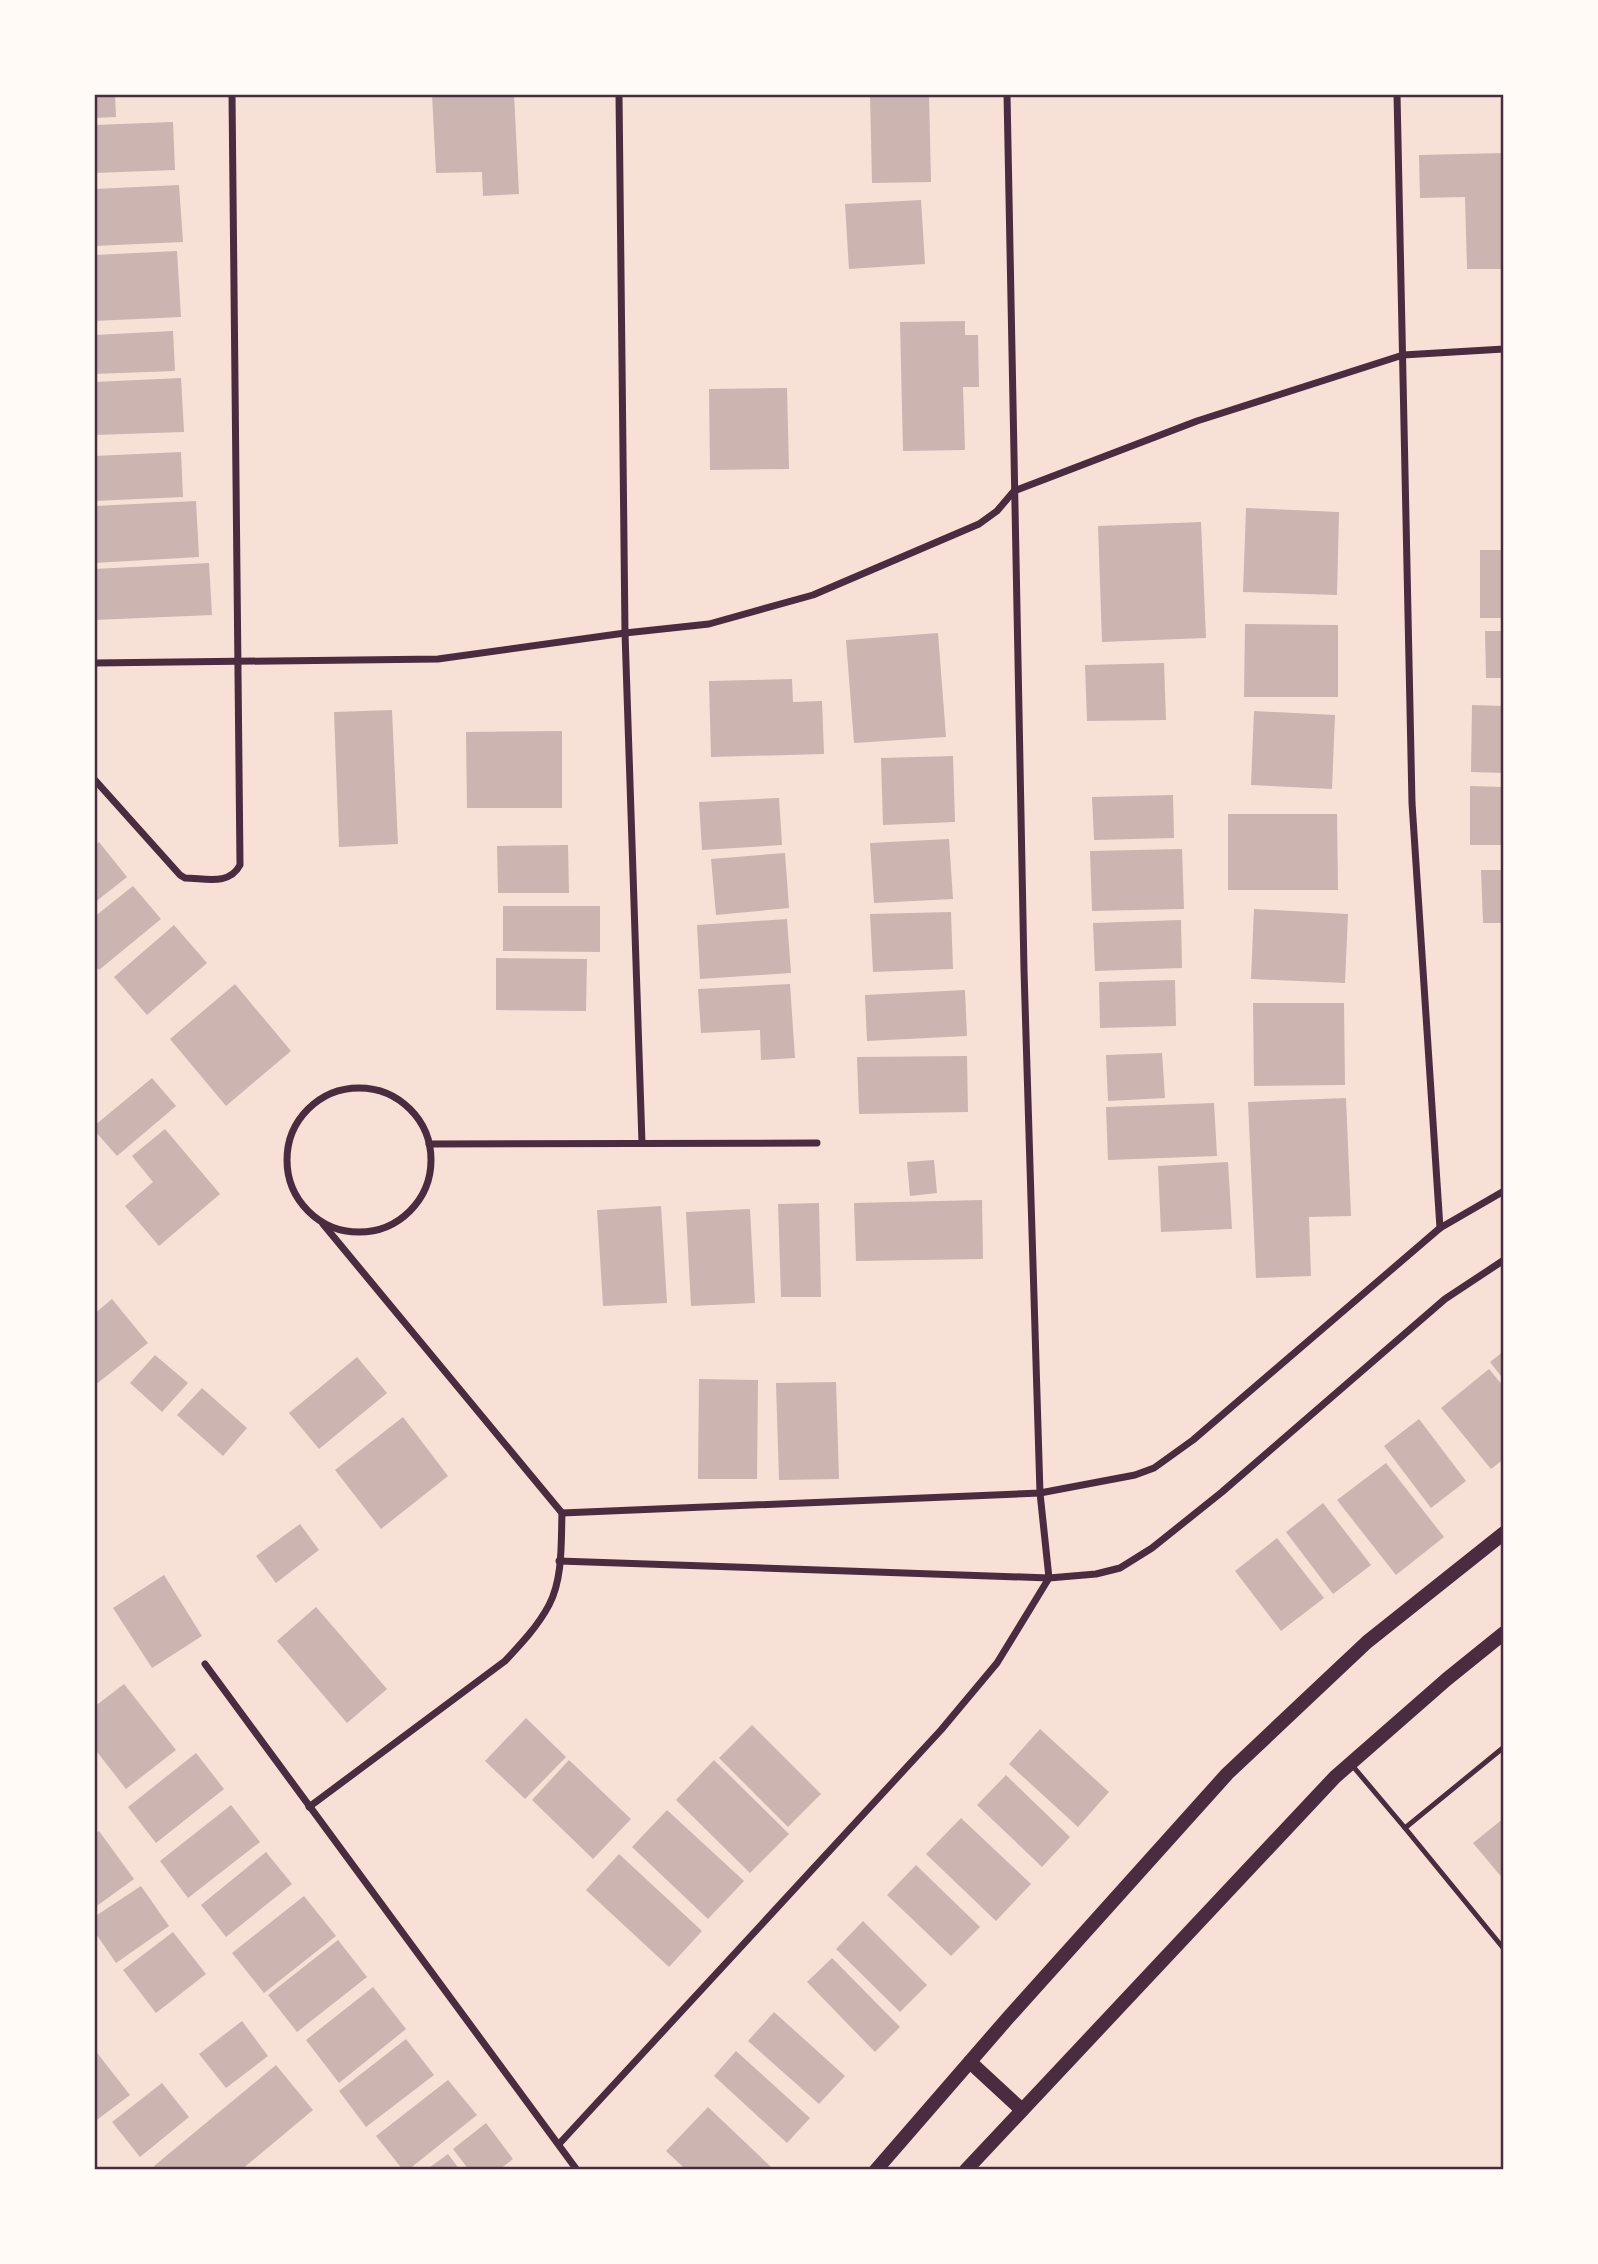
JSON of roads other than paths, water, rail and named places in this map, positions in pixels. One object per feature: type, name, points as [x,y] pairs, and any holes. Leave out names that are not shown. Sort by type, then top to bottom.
[{"type":"main road","points":[[876,2169],[1227,1774],[1367,1642],[1503,1533]]},
{"type":"main road","points":[[966,2169],[1325,1787],[1503,1633]]},
{"type":"main road","points":[[970,2062],[1022,2110]]},
{"type":"street","points":[[94,779],[185,878],[224,879],[234,874],[240,865],[232,94]]},
{"type":"street","points":[[619,94],[625,632],[642,1143]]},
{"type":"street","points":[[559,2144],[941,1730],[997,1663],[1049,1578],[1040,1493],[1025,998],[1007,94]]},
{"type":"street","points":[[1397,94],[1412,803],[1440,1227]]},
{"type":"street","points":[[94,663],[438,659],[625,632],[709,624],[813,595],[979,524],[997,511],[1014,492],[1197,421],[1403,355],[1503,349]]},
{"type":"street","points":[[309,1807],[505,1661],[527,1636],[550,1604],[559,1560],[562,1513],[323,1224],[303,1207],[290,1184],[286,1158],[292,1133],[305,1111],[326,1095],[350,1088],[377,1090],[400,1101],[418,1120],[429,1144],[430,1167],[424,1191],[411,1210],[392,1224],[370,1232],[346,1231],[323,1224]]},
{"type":"street","points":[[429,1144],[817,1143]]},
{"type":"street","points":[[562,1513],[1040,1493],[1117,1480],[1154,1468],[1193,1440],[1440,1227],[1503,1191]]},
{"type":"street","points":[[559,1560],[1049,1578],[1096,1574],[1120,1568],[1152,1548],[1222,1492],[1445,1299],[1503,1260]]},
{"type":"street","points":[[205,1664],[577,2169]]},
{"type":"lane","points":[[1405,1828],[1503,1747]]},
{"type":"lane","points":[[1351,1763],[1503,1949]]}]
